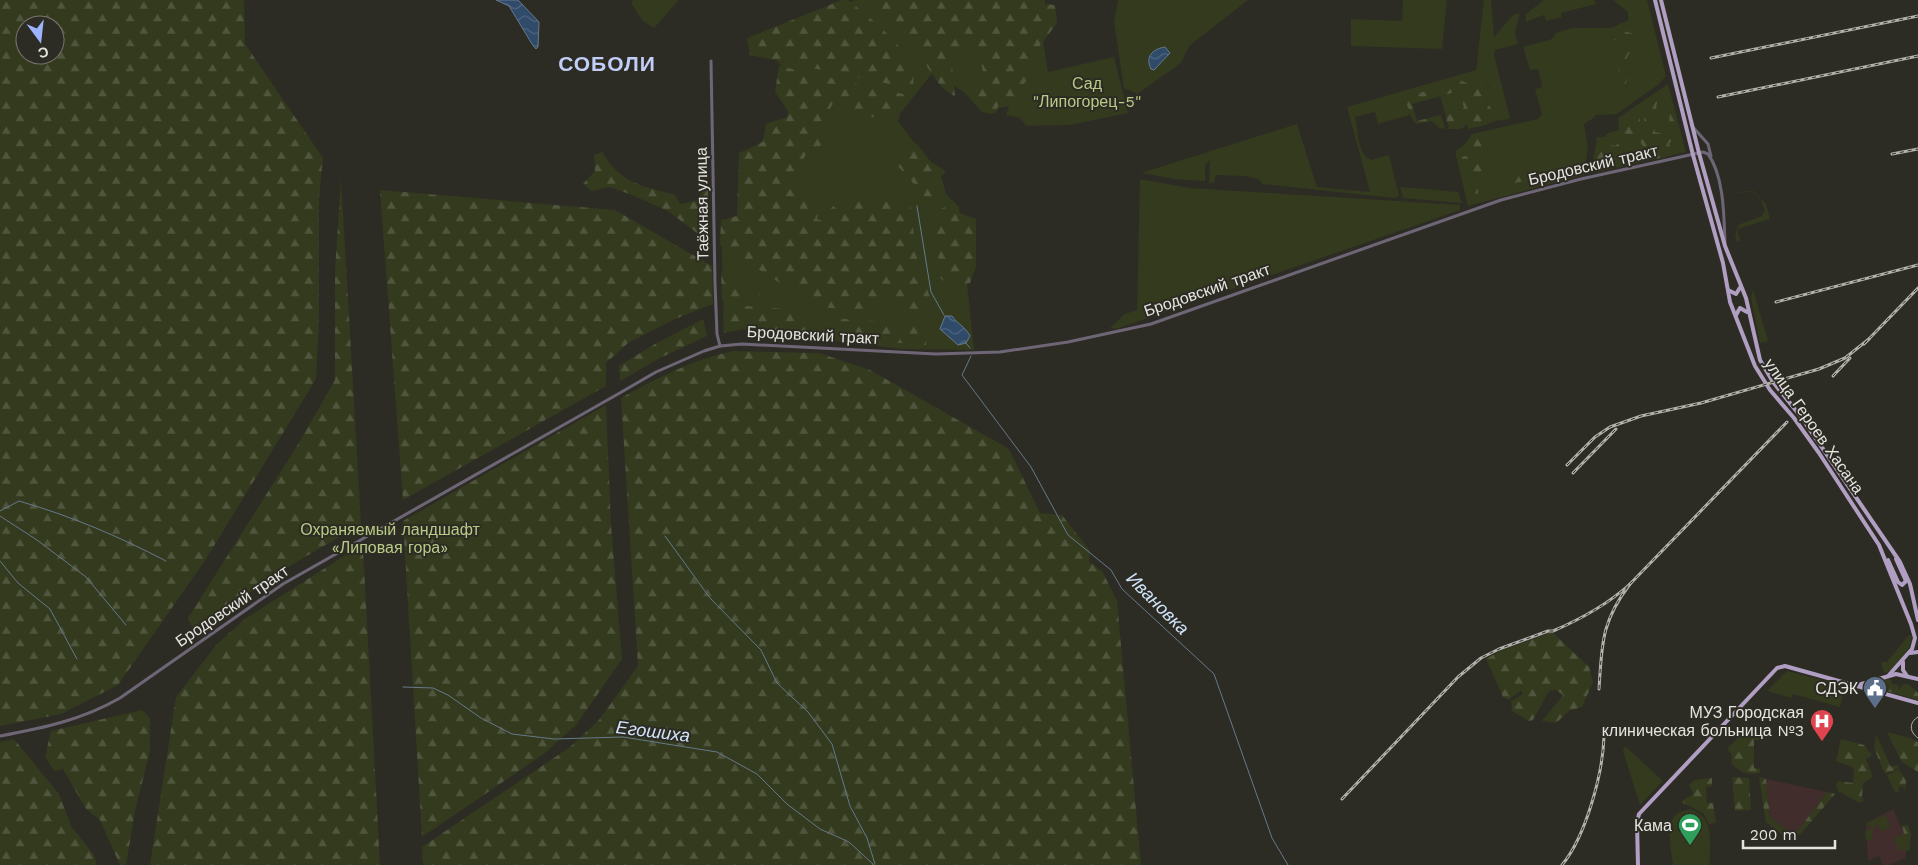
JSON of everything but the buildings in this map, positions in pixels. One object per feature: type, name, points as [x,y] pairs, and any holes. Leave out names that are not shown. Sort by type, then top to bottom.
[{"type":"main road","name":"улица Героев Хасана","points":[[1655,0],[1735,316],[1760,375],[1819,453],[1885,556],[1914,634],[1914,642],[1908,654]]},
{"type":"main road","name":"улица Героев Хасана","points":[[1661,0],[1699,153],[1726,246],[1741,286],[1757,351],[1768,375],[1802,418],[1894,553],[1910,584],[1918,620]]},
{"type":"main road","points":[[1728,290],[1736,294],[1741,286]]},
{"type":"main road","points":[[1735,316],[1740,308],[1749,314]]},
{"type":"main road","points":[[1885,556],[1891,564],[1898,582],[1902,585],[1906,581],[1894,553]]},
{"type":"main road","points":[[1889,675],[1908,654],[1918,652]]},
{"type":"main road","points":[[1903,660],[1903,670],[1907,676]]},
{"type":"main road","points":[[1638,865],[1637,823],[1639,814],[1776,668],[1785,666],[1918,703]]},
{"type":"main road","points":[[1858,685],[1896,674],[1917,680]]},
{"type":"street","name":"Таёжная улица","points":[[711,61],[715,283],[717,334],[720,346]]},
{"type":"street","points":[[1692,126],[1708,144],[1724,207],[1726,246]]},
{"type":"street","points":[[1699,153],[1706,152],[1712,159]]},
{"type":"street","name":"Бродовский тракт","points":[[0,736],[69,722],[96,712],[120,698],[283,584],[656,372],[720,346],[757,344],[936,354],[1000,352],[1095,337],[1151,324],[1501,200],[1581,179],[1699,153]]},
{"type":"shaded area","points":[[1766,779],[1827,792],[1795,835],[1770,817]]},
{"type":"shaded area","points":[[1893,809],[1908,843],[1905,858],[1889,865],[1883,865],[1879,856],[1868,861],[1866,823]]},
{"type":"green space","points":[[0,0],[244,0],[245,44],[323,158],[319,197],[319,321],[316,379],[206,559],[118,685],[61,714],[0,726]]},
{"type":"green space","points":[[633,0],[679,0],[654,28],[642,20],[631,3]]},
{"type":"green space","points":[[842,0],[848,0],[876,23],[904,53],[910,63],[913,75],[913,89],[750,55],[747,38]]},
{"type":"green space","name":"Сад \"Липогорец-5\"","points":[[855,0],[1044,0],[1042,35],[1048,72],[1114,57],[1128,113],[1070,125],[1026,126],[1020,118],[1006,115],[1009,106],[999,108],[992,114],[982,112],[965,93],[933,72],[900,114],[898,121],[942,179],[946,194],[959,207],[974,350],[901,349],[724,327],[721,227],[748,221],[748,153],[787,119],[797,103],[781,65],[775,59],[764,36]]},
{"type":"green space","points":[[862,0],[1045,0],[1045,4],[1055,5],[1057,23],[1038,48],[1032,73],[1010,103],[999,103],[996,113],[984,110],[970,94],[983,72],[977,42],[964,42],[951,55],[955,96],[939,84],[901,33],[879,12]]},
{"type":"green space","points":[[1118,0],[1248,0],[1189,46],[1181,63],[1137,94],[1124,88],[1114,22]]},
{"type":"green space","points":[[1403,0],[1447,0],[1442,49],[1351,46],[1351,19],[1402,21]]},
{"type":"green space","points":[[1484,0],[1491,0],[1494,37],[1513,15],[1520,13],[1515,33],[1518,44],[1495,50],[1494,55],[1510,118],[1500,121],[1501,119],[1494,116],[1486,102],[1491,89],[1483,79],[1479,79],[1479,85],[1468,85],[1406,101],[1410,115],[1378,124],[1375,112],[1355,117],[1360,147],[1366,157],[1371,160],[1389,155],[1399,196],[1395,198],[1262,184],[1259,179],[1244,176],[1216,175],[1214,182],[1209,184],[1210,161],[1212,158],[1205,165],[1205,181],[1175,179],[1141,173],[1297,124],[1317,187],[1370,192],[1347,107],[1476,70]]},
{"type":"green space","points":[[1544,0],[1595,0],[1596,4],[1561,13],[1562,17],[1546,21],[1544,15],[1526,22],[1526,14]]},
{"type":"green space","points":[[1613,0],[1647,0],[1666,76],[1659,84],[1617,114],[1595,115],[1595,117],[1584,124],[1588,148],[1584,175],[1468,206],[1455,151],[1465,144],[1472,134],[1538,119],[1542,114],[1535,89],[1542,87],[1538,69],[1530,70],[1523,47],[1552,39],[1556,33],[1572,28],[1611,28],[1629,20],[1627,11]]},
{"type":"green space","points":[[1618,29],[1637,35],[1637,39],[1623,65],[1625,72],[1629,73],[1625,86],[1621,86],[1615,50],[1622,47],[1623,42],[1611,39],[1609,34]]},
{"type":"green space","points":[[779,66],[912,96],[893,118],[878,118],[866,115],[850,104],[845,98],[834,102],[819,127],[829,142],[808,151],[790,181],[820,200],[817,219],[822,221],[832,207],[852,197],[910,201],[916,255],[932,304],[921,314],[897,310],[886,291],[868,311],[818,307],[720,245],[721,220],[737,216],[739,153],[763,142],[766,124],[787,117],[788,111],[775,92]]},
{"type":"green space","points":[[1479,79],[1483,79],[1491,90],[1486,102],[1501,119],[1482,126],[1468,129],[1467,124],[1461,129],[1449,129],[1445,114],[1464,108],[1459,91],[1412,104],[1417,121],[1441,115],[1445,129],[1439,128],[1432,121],[1416,124],[1410,115],[1406,101],[1401,99],[1460,80],[1470,85],[1478,85]]},
{"type":"green space","points":[[1668,84],[1686,152],[1593,173],[1592,168],[1597,137],[1606,137],[1606,134],[1619,130],[1618,118]]},
{"type":"green space","points":[[1459,91],[1464,108],[1445,114],[1440,96]]},
{"type":"green space","points":[[1656,92],[1659,96],[1656,107],[1658,114],[1652,122],[1655,132],[1666,134],[1669,127],[1670,108],[1673,105],[1680,130],[1669,144],[1674,152],[1673,155],[1657,159],[1653,152],[1647,152],[1636,133],[1609,162],[1597,163],[1596,154],[1607,144],[1615,146],[1624,139],[1622,135],[1627,129],[1623,118],[1636,107],[1640,110],[1640,132],[1643,137],[1646,128],[1644,118],[1649,118],[1654,102],[1651,96]]},
{"type":"green space","points":[[1472,134],[1485,134],[1487,139],[1481,150],[1482,173],[1478,174],[1478,194],[1472,192],[1472,171],[1466,170],[1461,163],[1462,157],[1471,155],[1465,144]]},
{"type":"green space","points":[[917,144],[931,162],[946,171],[937,180],[938,194],[927,199],[897,165],[899,150]]},
{"type":"green space","points":[[602,152],[609,163],[625,177],[642,186],[675,195],[680,204],[699,200],[702,189],[708,191],[709,242],[668,211],[632,195],[610,187],[591,191],[583,184],[595,171],[594,155]]},
{"type":"green space","points":[[1542,172],[1523,181],[1497,188],[1494,186],[1509,177]]},
{"type":"green space","points":[[341,179],[361,524],[271,577],[194,633],[188,618],[297,446],[335,380],[335,270]]},
{"type":"green space","points":[[1140,179],[1190,188],[1460,205],[1460,210],[1116,329],[1110,328],[1125,314],[1137,310]]},
{"type":"green space","points":[[1400,187],[1458,192],[1462,203],[1403,198]]},
{"type":"green space","points":[[380,190],[615,210],[712,266],[713,304],[675,319],[628,343],[606,363],[606,386],[403,500]]},
{"type":"green space","points":[[1753,191],[1766,204],[1770,219],[1737,229],[1738,225],[1762,216],[1765,211],[1761,200],[1753,192],[1727,193]]},
{"type":"green space","points":[[950,204],[956,212],[976,219],[976,267],[970,283],[951,287],[932,271],[932,264],[939,259],[933,246],[941,209]]},
{"type":"green space","points":[[1737,229],[1740,240],[1737,242],[1735,237]]},
{"type":"green space","points":[[721,272],[760,295],[727,298],[722,301]]},
{"type":"green space","points":[[1753,290],[1768,341],[1760,343],[1751,298]]},
{"type":"green space","points":[[745,306],[787,309],[839,339],[780,336],[755,327],[724,333],[723,313]]},
{"type":"green space","points":[[831,318],[927,325],[926,345],[872,341]]},
{"type":"green space","points":[[703,319],[707,336],[660,358],[620,381],[619,366],[655,344]]},
{"type":"green space","points":[[734,351],[819,353],[870,370],[1009,449],[1040,513],[1062,515],[1090,551],[1089,562],[1102,571],[1117,601],[1141,865],[423,865],[422,847],[570,747],[599,720],[638,666],[621,398],[662,376],[690,364]]},
{"type":"green space","points":[[606,405],[611,525],[622,659],[576,725],[545,753],[422,837],[403,521]]},
{"type":"green space","points":[[355,549],[363,549],[380,865],[150,865],[176,697],[217,644],[245,619]]},
{"type":"green space","points":[[1552,632],[1589,667],[1593,682],[1582,707],[1569,711],[1556,723],[1542,721],[1563,695],[1556,690],[1549,691],[1533,720],[1529,721],[1512,711],[1511,701],[1523,694],[1521,690],[1509,700],[1503,697],[1486,659],[1500,651]]},
{"type":"green space","points":[[1912,635],[1909,646],[1898,664],[1889,672],[1884,673],[1881,662],[1887,662],[1908,636]]},
{"type":"green space","points":[[1787,671],[1845,686],[1840,707],[1793,694],[1791,698],[1767,691]]},
{"type":"green space","points":[[1886,677],[1891,680],[1892,684],[1898,685],[1899,690],[1902,685],[1908,684],[1918,693],[1918,700],[1865,685]]},
{"type":"green space","points":[[142,710],[150,718],[150,751],[135,811],[126,865],[120,865],[100,820],[86,809],[63,769],[54,771],[45,757],[51,731]]},
{"type":"green space","points":[[1750,725],[1761,726],[1760,740],[1754,740],[1754,768],[1760,769],[1760,773],[1751,774],[1738,769],[1731,763],[1732,755],[1727,749]]},
{"type":"green space","points":[[1887,732],[1918,742],[1918,772],[1902,762]]},
{"type":"green space","points":[[1876,734],[1891,767],[1897,765],[1899,768],[1885,774],[1874,748]]},
{"type":"green space","points":[[14,739],[59,794],[71,826],[94,855],[97,865],[0,865],[0,742]]},
{"type":"green space","points":[[1841,739],[1864,745],[1872,755],[1866,759],[1873,777],[1863,783],[1862,797],[1864,800],[1860,803],[1838,791],[1836,784],[1838,781],[1853,783],[1854,768],[1836,761]]},
{"type":"green space","points":[[1625,746],[1663,781],[1640,805],[1623,751]]},
{"type":"green space","points":[[1899,769],[1906,781],[1905,791],[1903,786],[1898,788],[1900,793],[1894,791],[1887,775]]},
{"type":"green space","points":[[1732,777],[1749,778],[1751,810],[1735,811]]},
{"type":"green space","points":[[1759,777],[1766,779],[1770,817],[1792,833],[1789,840],[1766,822]]},
{"type":"green space","points":[[1712,778],[1712,786],[1706,787],[1707,803],[1713,803],[1716,823],[1709,824],[1703,813],[1681,802],[1694,793],[1689,786],[1694,780]]},
{"type":"green space","points":[[1827,792],[1835,794],[1800,835],[1797,832]]},
{"type":"green space","name":"Кама","points":[[1690,809],[1704,818],[1707,824],[1710,839],[1710,865],[1673,865],[1670,837],[1671,823],[1678,813]]},
{"type":"green space","points":[[1885,815],[1891,827],[1881,831],[1877,823],[1872,832],[1873,839],[1866,840],[1865,831],[1871,829],[1867,823]]},
{"type":"green space","points":[[1901,825],[1908,825],[1911,834],[1909,851],[1899,850],[1894,839],[1904,833]]},
{"type":"water","points":[[496,0],[518,0],[539,22],[538,47],[536,49],[509,6]]},
{"type":"water","points":[[1165,47],[1170,53],[1154,70],[1151,69],[1149,57],[1156,50]]},
{"type":"water","points":[[945,316],[952,316],[968,332],[970,336],[966,343],[958,345],[940,329]]},
{"type":"waterway","name":"Ивановка","points":[[917,206],[931,292],[944,315]]},
{"type":"waterway","name":"Ивановка","points":[[965,342],[970,348]]},
{"type":"waterway","name":"Ивановка","points":[[971,356],[962,375],[1031,467],[1068,535],[1111,570],[1122,589],[1214,674],[1272,838],[1288,865]]},
{"type":"waterway","points":[[0,511],[19,501],[94,527],[166,561]]},
{"type":"waterway","points":[[0,516],[37,540],[86,577],[126,625]]},
{"type":"waterway","points":[[665,536],[710,598],[761,650],[777,683],[808,712],[832,744],[850,806],[867,838],[875,864]]},
{"type":"waterway","points":[[0,561],[18,583],[50,609],[77,659]]},
{"type":"waterway","name":"Егошиха","points":[[403,687],[433,688],[448,695],[481,718],[512,734],[554,739],[623,737],[717,752],[757,774],[787,804],[820,829],[849,842],[874,865]]},
{"type":"tram line","points":[[1918,717],[1911,727],[1913,733],[1918,738]]},
{"type":"railway","points":[[1711,58],[1918,16]]},
{"type":"railway","points":[[1718,97],[1918,56]]},
{"type":"railway","points":[[1892,154],[1918,149]]},
{"type":"railway","points":[[1776,302],[1918,265]]},
{"type":"railway","points":[[1864,344],[1918,288]]},
{"type":"railway","points":[[1567,465],[1595,437],[1610,427],[1641,416],[1701,403],[1819,369],[1845,358],[1869,339]]},
{"type":"railway","points":[[1833,376],[1850,358]]},
{"type":"railway","points":[[1599,689],[1602,646],[1608,622],[1620,598],[1630,584],[1787,422]]},
{"type":"railway","points":[[1573,473],[1616,429]]},
{"type":"railway","points":[[1342,799],[1458,677],[1481,658],[1499,649],[1574,622],[1603,605],[1630,584]]},
{"type":"railway","points":[[1562,865],[1579,838],[1592,804],[1597,785],[1604,736]]},
{"type":"place","name":"СДЭК","points":[[1875,709]]},
{"type":"place","name":"МУЗ Городская клиническая больница №3","points":[[1822,742]]},
{"type":"place","name":"Кама","points":[[1690,846]]},
{"type":"district","name":"СОБОЛИ","points":[[607,63]]},
{"type":"park label","name":"Охраняемый ландшафт «Липовая гора»","points":[[390,538]]}]
